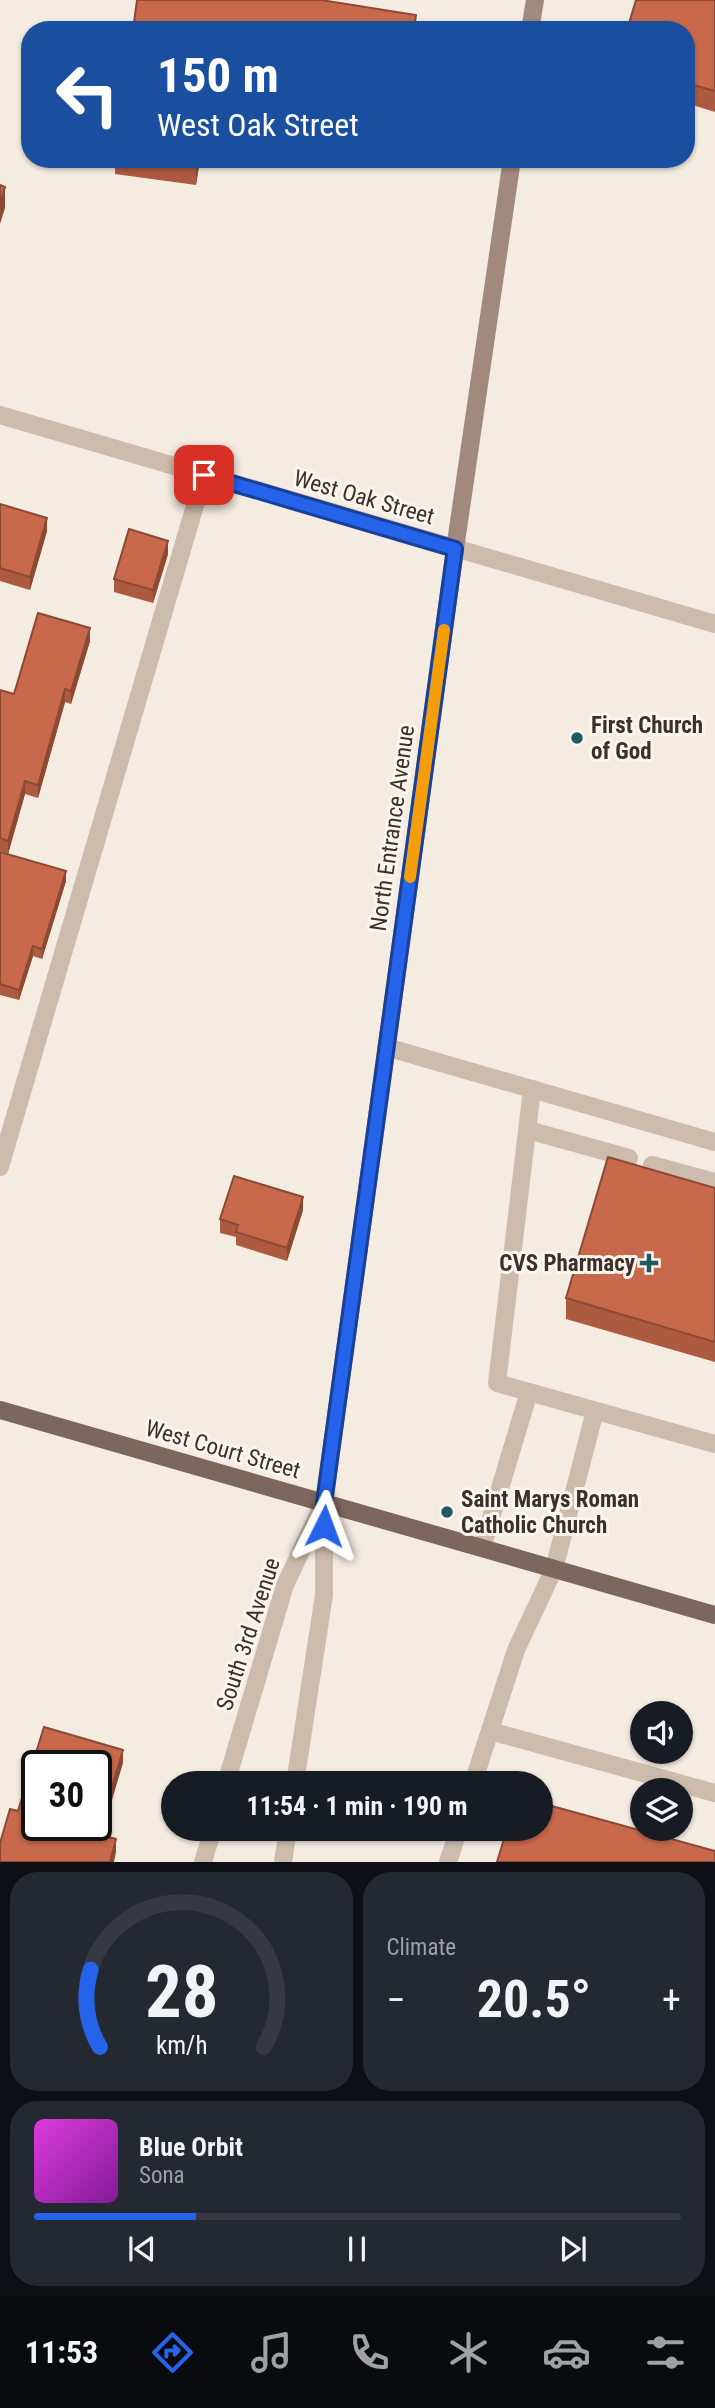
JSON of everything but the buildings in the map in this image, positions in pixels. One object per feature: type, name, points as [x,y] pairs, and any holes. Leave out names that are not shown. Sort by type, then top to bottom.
[{"type":"main road","points":[[532,21],[535,0]]},
{"type":"main road","name":"North Entrance Avenue","points":[[324,1503],[455,549],[511,168]]},
{"type":"main road","name":"West Court Street","points":[[0,1410],[715,1615]]},
{"type":"street","name":"West Oak Street","points":[[0,415],[715,624]]},
{"type":"street","points":[[0,1167],[6,1126],[204,475]]},
{"type":"street","points":[[386,1047],[715,1142]]},
{"type":"street","points":[[532,1089],[496,1384],[715,1444]]},
{"type":"street","points":[[528,1130],[629,1158]]},
{"type":"street","points":[[652,1165],[715,1182]]},
{"type":"street","points":[[482,1548],[529,1392]]},
{"type":"street","points":[[477,1771],[516,1650],[554,1569],[595,1411]]},
{"type":"street","points":[[297,1771],[324,1595],[324,1503]]},
{"type":"street","name":"South 3rd Avenue","points":[[230,1771],[285,1585],[324,1503]]},
{"type":"street","points":[[490,1731],[715,1793]]},
{"type":"street","points":[[203,1862],[209,1841]]},
{"type":"street","points":[[283,1862],[286,1841]]},
{"type":"street","points":[[448,1862],[454,1841]]},
{"type":"slow traffic","points":[[410,877],[444,630]]},
{"type":"place","name":"First Church of God","points":[[577,738]]},
{"type":"place","name":"CVS Pharmacy","points":[[649,1263]]},
{"type":"place","name":"Saint Marys Roman Catholic Church","points":[[447,1512]]},
{"type":"route","points":[[204,475],[455,549],[324,1503],[324,1526]]}]
